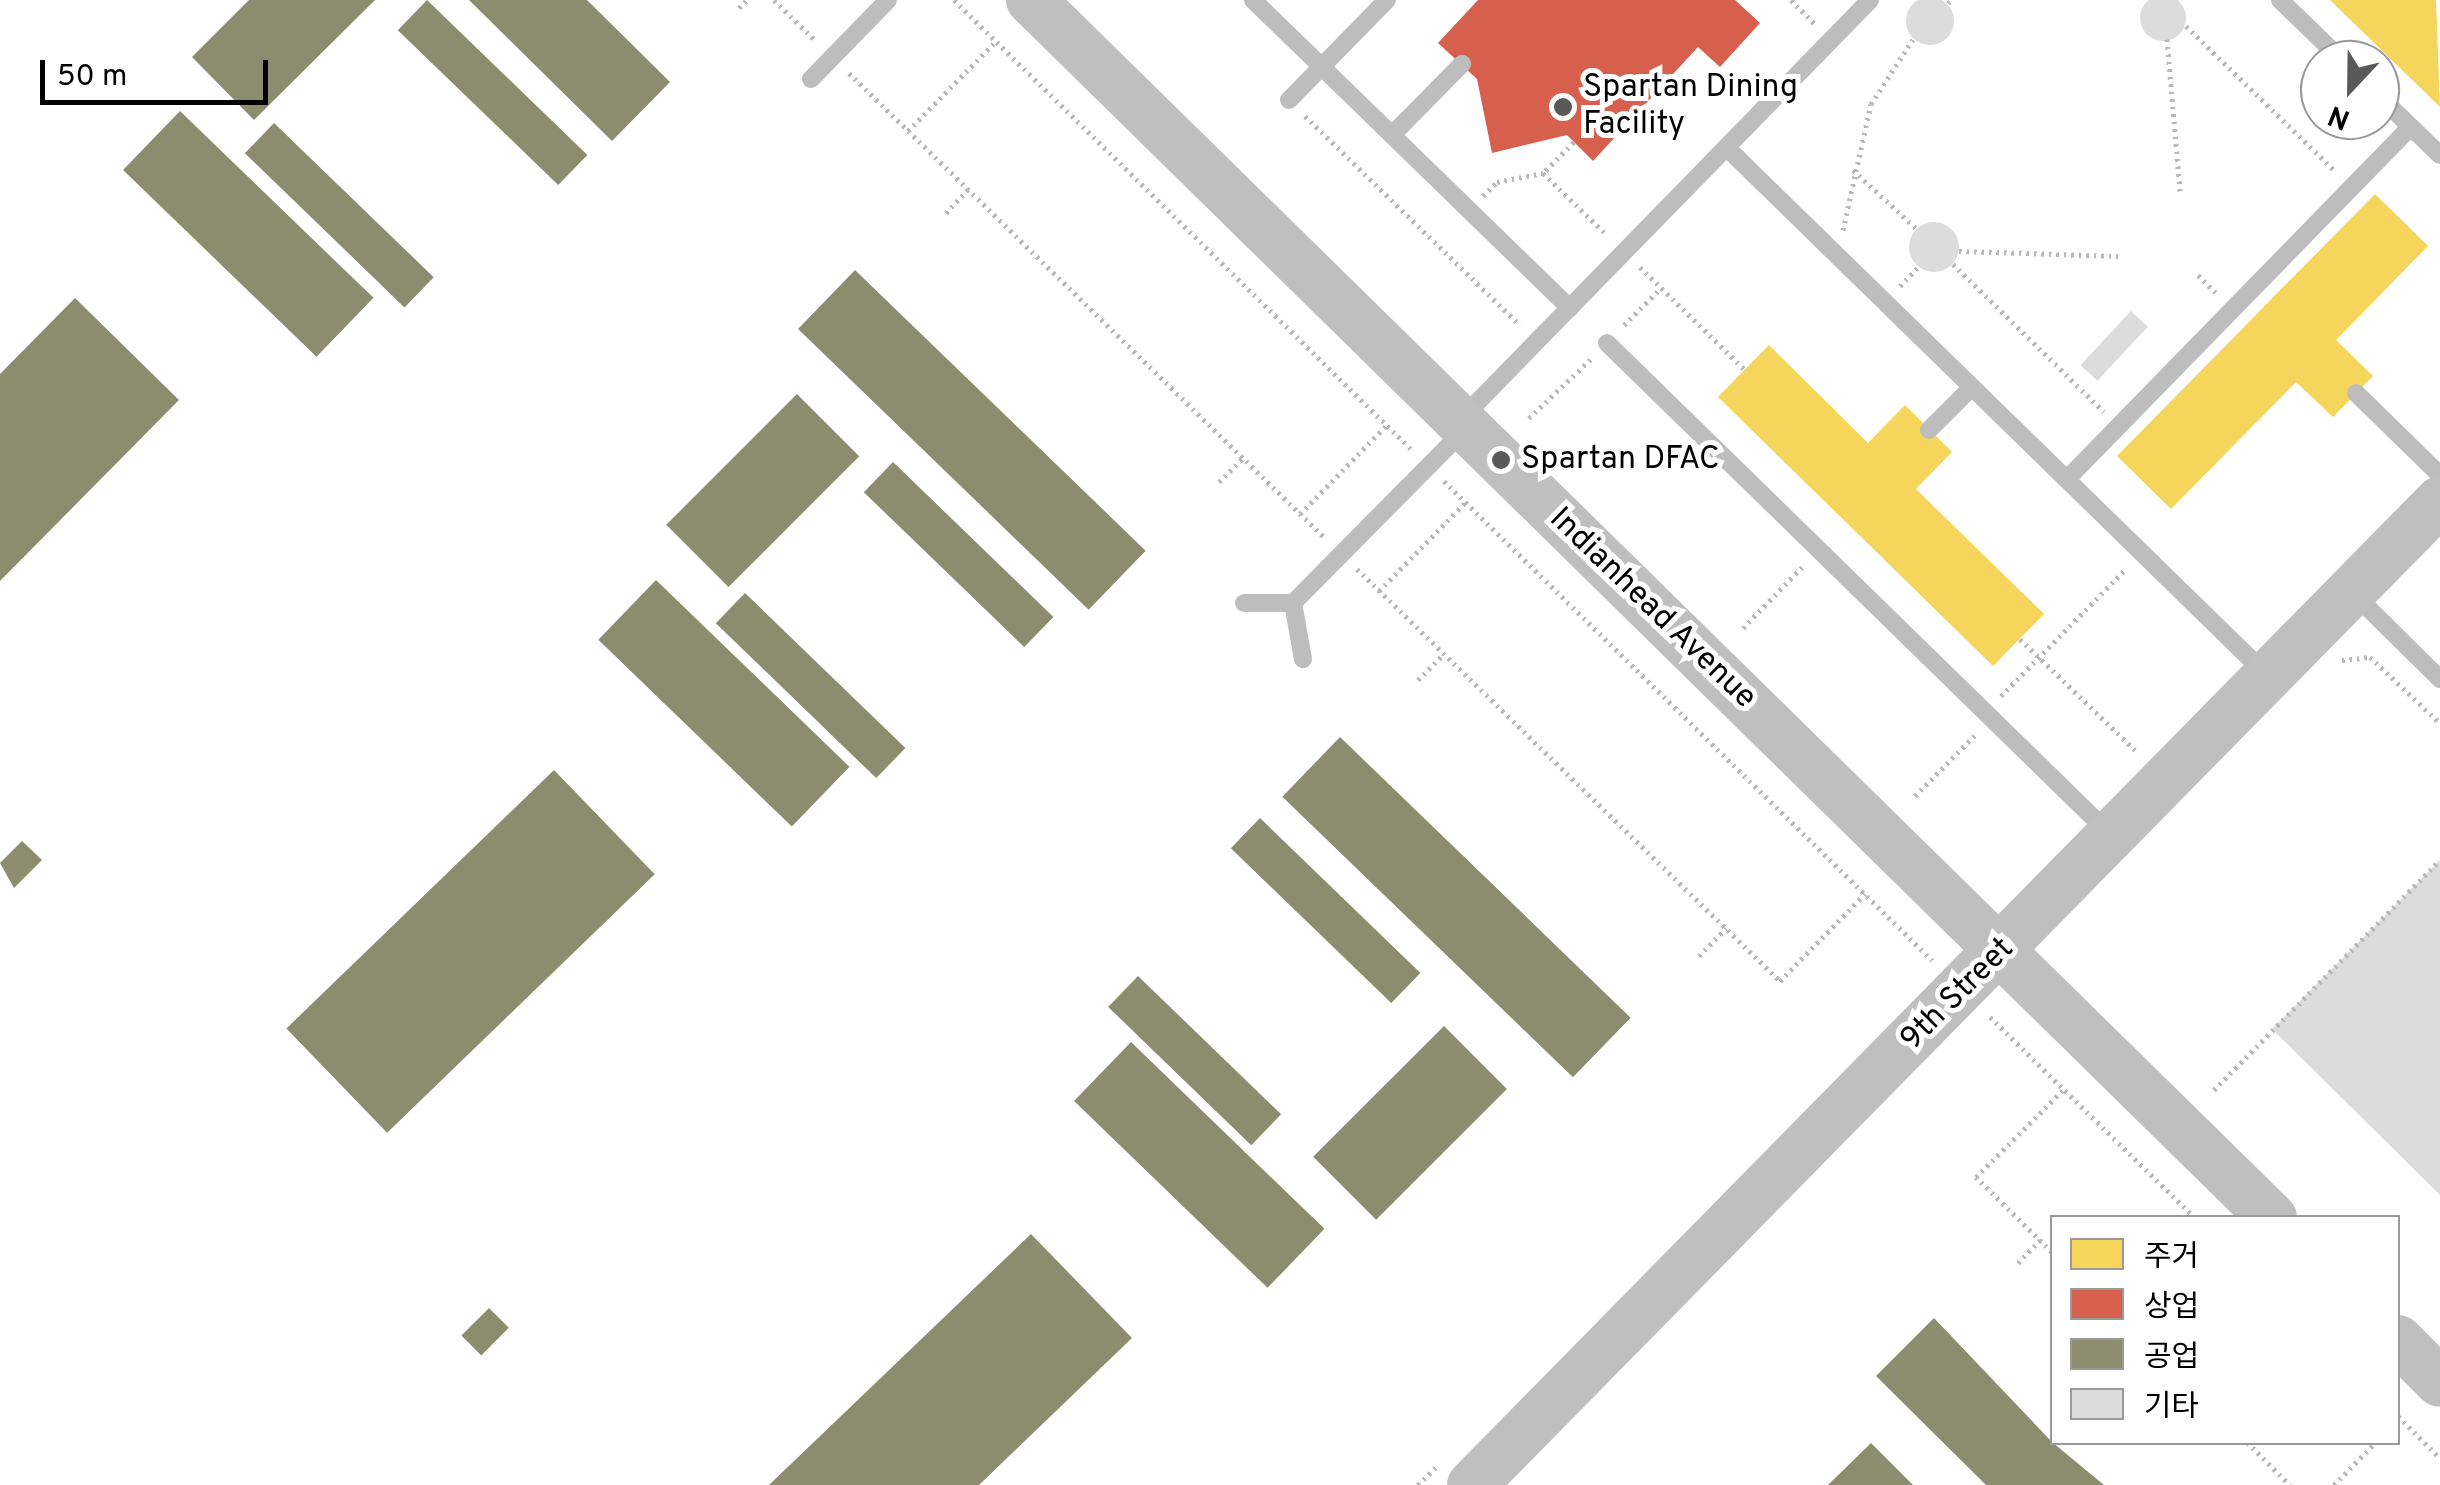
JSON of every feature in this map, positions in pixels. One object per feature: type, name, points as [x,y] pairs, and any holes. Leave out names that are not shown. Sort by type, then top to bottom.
[{"type":"main road","name":"Indianhead Avenue","points":[[1031,0],[2269,1215]]},
{"type":"main road","name":"9th Street","points":[[1472,1485],[2440,502]]},
{"type":"main road","points":[[2400,1342],[2440,1382]]},
{"type":"lane","points":[[810,79],[888,0]]},
{"type":"lane","points":[[1253,0],[1570,308]]},
{"type":"lane","points":[[1289,100],[1387,0]]},
{"type":"lane","points":[[1244,603],[1294,603],[1428,466],[1537,341],[1870,0]]},
{"type":"lane","points":[[2280,0],[2321,40]]},
{"type":"lane","points":[[1392,136],[1462,64]]},
{"type":"lane","points":[[2400,116],[2440,156]]},
{"type":"lane","points":[[2067,479],[2411,127]]},
{"type":"lane","points":[[1726,148],[2269,677]]},
{"type":"lane","points":[[1606,344],[2112,837]]},
{"type":"lane","points":[[1929,430],[1972,386]]},
{"type":"lane","points":[[2356,393],[2440,475]]},
{"type":"lane","points":[[2352,592],[2440,679]]},
{"type":"lane","points":[[1294,603],[1304,659]]},
{"type":"path","points":[[739,8],[747,0]]},
{"type":"path","points":[[774,0],[1780,981],[1865,894]]},
{"type":"path","points":[[954,0],[2192,1215]]},
{"type":"path","points":[[1792,0],[1832,40]]},
{"type":"path","points":[[2186,26],[2352,188]]},
{"type":"path","points":[[1838,256],[1852,169],[1872,104],[1914,39]]},
{"type":"path","points":[[2167,39],[2180,192]]},
{"type":"path","points":[[908,130],[996,42]]},
{"type":"path","points":[[1289,100],[1537,341]]},
{"type":"path","points":[[1852,169],[1917,230]]},
{"type":"path","points":[[1469,210],[1497,182],[1544,173]]},
{"type":"path","points":[[946,213],[968,190]]},
{"type":"path","points":[[1959,252],[2118,256]]},
{"type":"path","points":[[1952,264],[2119,426]]},
{"type":"path","points":[[1300,514],[1387,426]]},
{"type":"path","points":[[1218,482],[1243,458]]},
{"type":"path","points":[[1379,591],[1466,502]]},
{"type":"path","points":[[1742,628],[1819,550]]},
{"type":"path","points":[[1915,796],[2039,657],[2142,552]]},
{"type":"path","points":[[2020,639],[2136,752]]},
{"type":"path","points":[[1418,680],[1444,654]]},
{"type":"path","points":[[2339,660],[2370,657],[2440,723]]},
{"type":"path","points":[[2214,1090],[2440,860]]},
{"type":"path","points":[[1699,956],[1726,928]]},
{"type":"path","points":[[2050,1250],[1976,1177],[2064,1089]]},
{"type":"path","points":[[2018,1262],[2040,1240]]},
{"type":"path","points":[[2400,1420],[2440,1458]]},
{"type":"path","points":[[2249,1445],[2290,1485]]},
{"type":"path","points":[[2334,1485],[2373,1445]]},
{"type":"building: 주거","points":[[2330,0],[2436,0],[2440,107],[2400,68],[2400,40],[2371,40]]},
{"type":"building: 주거","points":[[2375,194],[2428,246],[2336,340],[2373,376],[2333,417],[2296,382],[2171,509],[2117,456]]},
{"type":"building: 주거","points":[[1769,345],[1868,443],[1905,405],[1952,452],[1916,489],[2044,614],[1993,666],[1718,397]]},
{"type":"building: 상업","name":"Spartan Dining Facility","points":[[1478,0],[1735,0],[1760,23],[1720,67],[1698,47],[1593,161],[1567,135],[1492,153],[1477,79],[1438,43]]},
{"type":"building: 공업","points":[[249,0],[375,0],[254,120],[192,57]]},
{"type":"building: 공업","points":[[427,0],[587,155],[558,185],[398,30]]},
{"type":"building: 공업","points":[[469,0],[587,0],[670,82],[612,141]]},
{"type":"building: 공업","points":[[180,111],[374,298],[317,357],[123,170]]},
{"type":"building: 공업","points":[[274,123],[434,277],[405,307],[245,153]]},
{"type":"building: 공업","points":[[855,270],[1146,551],[1089,610],[798,329]]},
{"type":"building: 공업","points":[[75,298],[179,400],[0,581],[0,374]]},
{"type":"building: 공업","points":[[797,394],[859,456],[728,587],[666,525]]},
{"type":"building: 공업","points":[[893,462],[1053,617],[1024,647],[864,492]]},
{"type":"building: 공업","points":[[656,580],[850,767],[792,827],[598,640]]},
{"type":"building: 공업","points":[[745,593],[905,748],[876,778],[716,623]]},
{"type":"building: 공업","points":[[1340,737],[1631,1018],[1573,1077],[1282,797]]},
{"type":"building: 공업","points":[[554,770],[655,874],[387,1133],[286,1028]]},
{"type":"building: 공업","points":[[1260,818],[1420,973],[1391,1003],[1231,848]]},
{"type":"building: 공업","points":[[22,841],[42,860],[14,888],[0,863]]},
{"type":"building: 공업","points":[[1138,976],[1281,1114],[1251,1145],[1108,1007]]},
{"type":"building: 공업","points":[[1444,1026],[1507,1089],[1376,1220],[1313,1157]]},
{"type":"building: 공업","points":[[1131,1042],[1325,1229],[1268,1288],[1074,1101]]},
{"type":"building: 공업","points":[[1031,1234],[1132,1338],[979,1485],[769,1485]]},
{"type":"building: 공업","points":[[489,1308],[509,1328],[481,1355],[461,1336]]},
{"type":"building: 공업","points":[[1934,1318],[2050,1440],[2050,1445],[2056,1445],[2104,1485],[1986,1485],[1876,1376]]},
{"type":"building: 공업","points":[[1871,1443],[1913,1485],[1828,1485]]},
{"type":"building: 기타","points":[[1921,-1],[1939,-1],[1952,12],[1952,30],[1939,43],[1921,43],[1908,30],[1908,12]]},
{"type":"building: 기타","points":[[2151,-1],[2175,-1],[2184,9],[2184,27],[2172,39],[2154,39],[2142,27],[2142,9]]},
{"type":"building: 기타","points":[[1934,222],[1952,229],[1959,247],[1952,265],[1934,272],[1916,265],[1909,247],[1916,229]]},
{"type":"building: 기타","points":[[2131,311],[2148,327],[2097,381],[2081,365]]},
{"type":"building: 기타","points":[[2440,860],[2440,1195],[2272,1029]]},
{"type":"place","name":"Spartan Dining Facility","points":[[1563,107]]},
{"type":"place","name":"Spartan DFAC","points":[[1501,460]]}]
